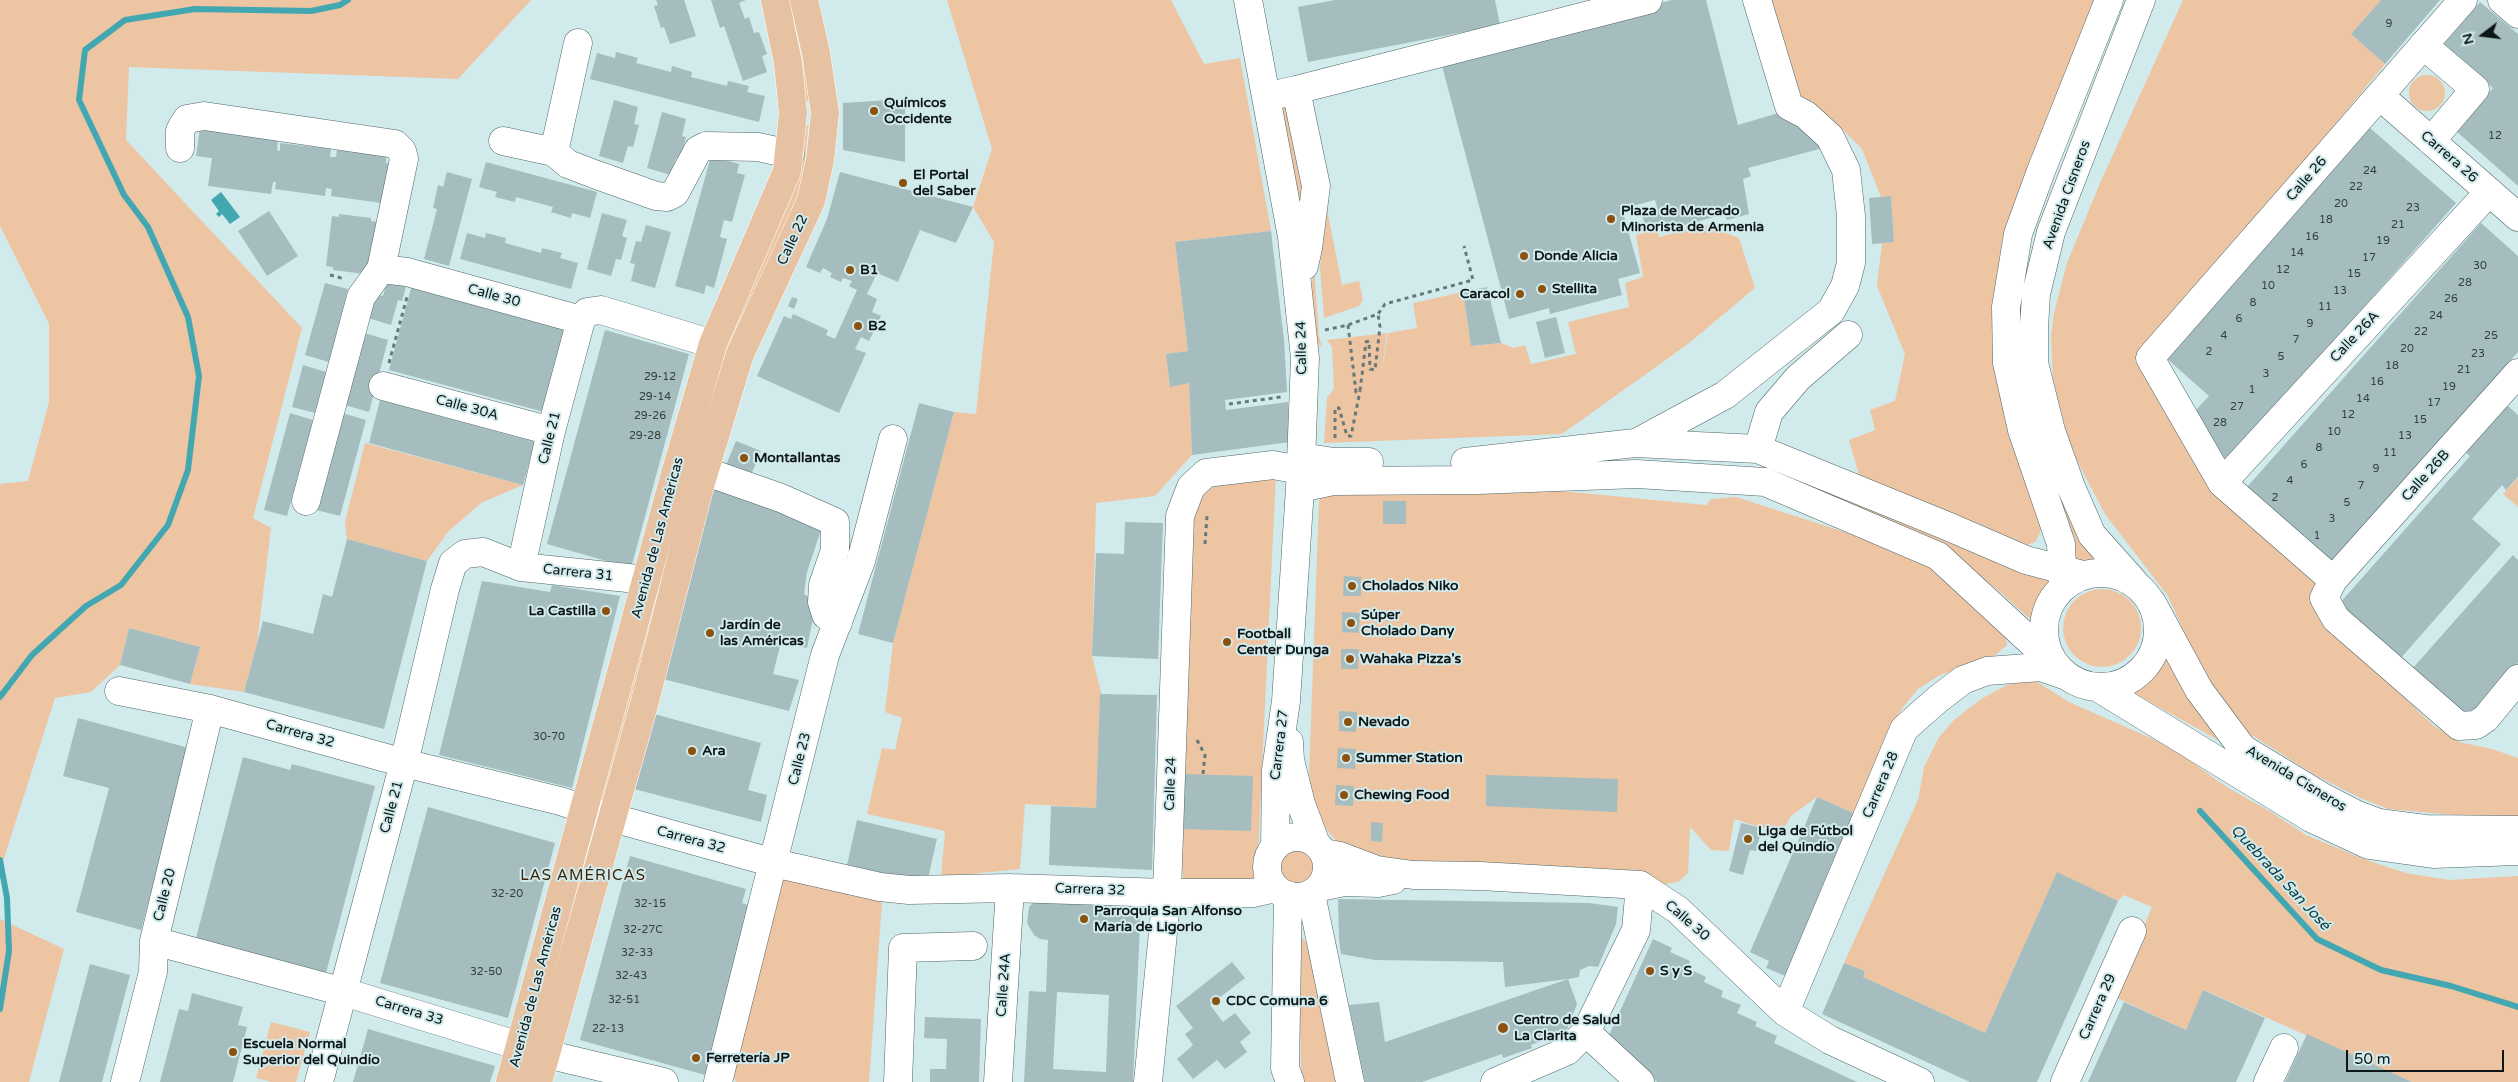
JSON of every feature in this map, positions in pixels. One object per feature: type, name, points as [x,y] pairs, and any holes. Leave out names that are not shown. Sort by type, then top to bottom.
[{"type":"main road","name":"Avenida de Las Américas","points":[[510,1082],[673,481],[713,344],[789,163],[793,113],[788,63],[775,0]]},
{"type":"main road","name":"Calle 22","points":[[702,480],[740,354],[811,201],[820,160],[825,114],[816,53],[804,0]]},
{"type":"main road","points":[[793,113],[825,114]]},
{"type":"main road","name":"Avenida de Las Américas","points":[[538,1082],[613,818],[702,480]]},
{"type":"street","name":"Calle 24","points":[[1248,0],[1292,237],[1304,358],[1300,472],[1286,701]]},
{"type":"street","points":[[1267,96],[1648,0]]},
{"type":"street","points":[[1635,443],[1725,395],[1831,311],[1845,286],[1852,263],[1851,216],[1846,170],[1830,137],[1806,115],[1789,106],[1757,0]]},
{"type":"street","points":[[1987,671],[2049,606],[2069,578],[2061,544],[2022,430],[2007,363],[2006,307],[2018,234],[2109,0]]},
{"type":"street","name":"Avenida Cisneros","points":[[2134,582],[2092,535],[2071,487],[2051,431],[2034,363],[2034,328],[2036,294],[2051,232],[2141,0]]},
{"type":"street","name":"Calle 26","points":[[2222,483],[2150,358],[2463,0]]},
{"type":"street","points":[[2502,0],[2518,14]]},
{"type":"street","points":[[554,152],[578,43]]},
{"type":"street","points":[[2423,45],[2475,89],[2431,141]]},
{"type":"street","points":[[1296,90],[1316,186],[1308,248],[1298,287]]},
{"type":"street","name":"Carrera 26","points":[[2380,96],[2518,217]]},
{"type":"street","points":[[180,148],[183,125],[187,119],[204,116],[395,144],[402,152],[404,159],[400,272],[361,297],[306,501]]},
{"type":"street","points":[[504,141],[554,152],[568,164],[656,196],[667,197],[675,193],[698,150],[706,146],[758,147],[789,163]]},
{"type":"street","name":"Calle 26A","points":[[2222,483],[2489,192]]},
{"type":"street","name":"Calle 30","points":[[400,272],[584,316],[601,310],[713,344]]},
{"type":"street","name":"Calle 21","points":[[521,567],[551,431],[584,316]]},
{"type":"street","points":[[1758,449],[1769,412],[1798,378],[1848,335]]},
{"type":"street","name":"Calle 26B","points":[[2333,580],[2518,373]]},
{"type":"street","name":"Calle 30A","points":[[383,386],[551,431]]},
{"type":"street","name":"Calle 23","points":[[718,1082],[825,656],[862,560],[893,439]]},
{"type":"street","points":[[1635,443],[1758,449],[2069,578],[2109,573],[2134,582],[2152,603],[2157,618],[2156,648],[2149,662],[2139,673],[2126,681],[2112,686],[2097,687],[2087,685],[2062,670],[2046,641],[2026,631],[1938,556],[1764,482],[1636,474],[1478,480],[1334,481],[1300,472],[1334,462],[1480,462],[1635,443]]},
{"type":"street","name":"Calle 24","points":[[1148,1082],[1167,893],[1180,516],[1191,487],[1206,473],[1273,465],[1300,472]]},
{"type":"street","points":[[673,481],[702,480],[781,498],[835,522],[835,550],[823,585],[822,602],[826,615],[838,623]]},
{"type":"street","points":[[2222,483],[2333,580],[2324,598],[2336,619],[2459,726],[2476,725],[2486,718],[2518,678]]},
{"type":"street","points":[[2026,560],[2045,546],[2051,538],[2052,517]]},
{"type":"street","name":"Calle 21","points":[[319,1082],[404,763],[445,589],[453,563],[465,554],[483,552]]},
{"type":"street","name":"Carrera 31","points":[[483,552],[521,567],[646,580],[674,587]]},
{"type":"street","name":"Avenida Cisneros","points":[[2152,603],[2199,690],[2243,749],[2324,798],[2355,814],[2379,823],[2425,829],[2518,830]]},
{"type":"street","name":"Carrera 28","points":[[1785,1012],[1904,729],[1963,680],[1987,671],[2041,667],[2062,670]]},
{"type":"street","name":"Avenida Cisneros","points":[[2097,687],[2311,818],[2369,845],[2433,854],[2518,851]]},
{"type":"street","name":"Carrera 32","points":[[120,691],[210,709],[404,763],[584,808],[613,818],[774,862],[880,888],[910,890],[1010,888],[1167,893],[1299,891]]},
{"type":"street","name":"Carrera 27","points":[[1275,847],[1276,770],[1286,701]]},
{"type":"street","name":"Carrera 27","points":[[1286,701],[1290,760],[1301,804],[1320,849]]},
{"type":"street","name":"Calle 20","points":[[125,1082],[154,972],[154,941],[210,709]]},
{"type":"street","points":[[1350,1082],[1299,891],[1268,869],[1269,858],[1275,847],[1284,840],[1295,837],[1306,839],[1320,849],[1377,870],[1413,875],[1480,876],[1640,885],[1636,930],[1586,1032],[1567,1051],[1495,1082]]},
{"type":"street","points":[[1299,891],[1326,876],[1327,864],[1320,849]]},
{"type":"street","points":[[1299,891],[1344,882],[1378,883],[1413,875]]},
{"type":"street","name":"Calle 30","points":[[1640,885],[1678,910],[1785,1012],[1830,1040],[1920,1082]]},
{"type":"street","name":"Calle 24A","points":[[998,1082],[1010,888]]},
{"type":"street","points":[[1283,1077],[1299,891]]},
{"type":"street","name":"Carrera 29","points":[[2065,1082],[2132,931]]},
{"type":"street","name":"Carrera 33","points":[[154,941],[344,992],[546,1054],[664,1082]]},
{"type":"street","points":[[898,1082],[903,948],[973,946]]},
{"type":"street","points":[[1586,1032],[1640,1082]]},
{"type":"street","points":[[2268,1082],[2284,1048]]},
{"type":"path","points":[[1360,391],[1356,392],[1348,325],[1378,314],[1385,304],[1474,280],[1464,246]]},
{"type":"path","points":[[383,386],[400,272]]},
{"type":"path","points":[[1334,462],[1335,408],[1339,408],[1347,436],[1351,436],[1360,391],[1366,342],[1370,342],[1370,369],[1375,370],[1380,327],[1378,314]]},
{"type":"path","points":[[1229,404],[1302,394]]},
{"type":"shaded area","points":[[0,0],[531,0],[458,79],[129,67],[126,140],[302,328],[253,518],[271,528],[257,643],[244,692],[190,684],[200,647],[129,628],[120,665],[91,692],[55,698],[0,871],[0,484],[28,481],[49,402],[49,324],[0,226]]},
{"type":"shaded area","points":[[788,0],[795,0],[805,44],[809,101],[803,101]]},
{"type":"shaded area","points":[[947,0],[1171,0],[1204,64],[1240,58],[1271,231],[1175,242],[1188,351],[1166,354],[1170,386],[1189,383],[1192,455],[1155,496],[1096,503],[1092,656],[1101,692],[1096,808],[1025,804],[1020,869],[941,877],[945,831],[867,814],[882,748],[895,750],[902,718],[885,712],[893,643],[954,412],[976,414],[994,242],[973,207],[992,149]]},
{"type":"shaded area","points":[[1769,0],[2101,0],[1999,283],[1992,337],[2005,420],[2041,515],[2040,533],[2035,542],[2022,547],[1980,524],[1861,482],[1849,440],[1875,430],[1870,410],[1895,401],[1905,354],[1877,286],[1882,243],[1894,242],[1891,197],[1881,197],[1862,149],[1832,119],[1795,93]]},
{"type":"shaded area","points":[[2183,0],[2381,0],[2351,34],[2385,64],[2142,359],[2320,580],[2346,642],[2434,726],[2459,742],[2492,749],[2518,758],[2518,817],[2477,817],[2389,809],[2360,798],[2315,775],[2242,729],[2208,686],[2168,596],[2105,514],[2071,449],[2053,383],[2051,335],[2054,313],[2067,263],[2100,183]]},
{"type":"shaded area","points":[[2427,75],[2439,81],[2445,93],[2439,105],[2427,111],[2415,105],[2409,93],[2415,81]]},
{"type":"shaded area","points":[[1286,99],[1302,190],[1303,237],[1280,105]]},
{"type":"shaded area","points":[[802,125],[808,126],[802,195],[695,468],[686,466]]},
{"type":"shaded area","points":[[1322,184],[1342,285],[1359,281],[1363,300],[1359,306],[1324,318],[1320,268],[1324,225]]},
{"type":"shaded area","points":[[1705,225],[1739,238],[1755,288],[1688,344],[1562,434],[1324,443],[1327,398],[1334,389],[1332,347],[1327,340],[1387,333],[1380,385],[1388,333],[1417,328],[1413,303],[1463,292],[1471,346],[1501,343],[1514,348],[1525,345],[1531,364],[1576,354],[1568,322],[1629,307],[1625,283],[1643,277],[1636,235],[1657,229],[1659,237]]},
{"type":"shaded area","points":[[1314,268],[1319,336],[1322,347],[1315,342],[1311,291]]},
{"type":"shaded area","points":[[2022,369],[2054,485],[2079,539],[2102,564],[2092,560],[2075,563],[2075,540],[2051,486],[2035,432]]},
{"type":"shaded area","points":[[365,443],[523,485],[481,503],[448,532],[427,561],[347,539],[345,522]]},
{"type":"shaded area","points":[[1772,466],[2052,582],[2045,591],[2032,621],[2000,592],[1943,546],[1770,472]]},
{"type":"shaded area","name":"Football Center Dunga","points":[[1276,474],[1257,874],[1250,886],[1183,884],[1181,829],[1191,509],[1203,484]]},
{"type":"shaded area","points":[[2518,478],[2518,507],[2503,494]]},
{"type":"shaded area","points":[[1329,488],[1561,491],[1706,505],[1711,499],[1736,497],[1860,537],[1936,569],[2004,630],[2007,645],[1994,656],[1940,675],[1918,689],[1903,707],[1887,735],[1873,767],[1858,815],[1817,797],[1791,816],[1783,830],[1762,828],[1734,819],[1729,851],[1711,850],[1690,827],[1688,873],[1678,882],[1665,884],[1642,877],[1389,866],[1338,843],[1326,829],[1314,807],[1309,775],[1319,500]]},
{"type":"shaded area","points":[[2102,589],[2117,592],[2134,606],[2138,613],[2141,628],[2138,643],[2124,660],[2117,664],[2102,667],[2087,664],[2070,650],[2066,643],[2063,628],[2066,613],[2080,596],[2087,592]]},
{"type":"shaded area","points":[[654,597],[661,598],[603,808],[597,806]]},
{"type":"shaded area","points":[[2167,650],[2225,744],[2132,692],[2144,687],[2163,661]]},
{"type":"shaded area","points":[[2034,680],[2069,702],[2171,747],[2225,786],[2271,812],[2306,835],[2366,860],[2406,873],[2449,880],[2518,876],[2518,1082],[2412,1082],[2204,990],[2186,1030],[2115,997],[2152,907],[2124,895],[2118,901],[2057,873],[1985,1033],[1863,977],[1865,971],[1844,963],[1918,800],[1924,767],[1939,737],[1954,720],[1981,699],[2007,685]]},
{"type":"shaded area","points":[[1297,849],[1311,854],[1316,868],[1311,882],[1297,887],[1283,882],[1278,868],[1283,854]]},
{"type":"shaded area","points":[[783,876],[882,902],[869,1082],[736,1082],[732,1071]]},
{"type":"shaded area","points":[[0,919],[64,949],[29,1082],[0,1082]]},
{"type":"shaded area","points":[[1296,936],[1300,936],[1306,942],[1323,1005],[1339,1082],[1302,1082]]},
{"type":"shaded area","points":[[271,1022],[310,1032],[296,1082],[271,1082],[256,1078]]},
{"type":"water","points":[[221,192],[240,217],[230,224],[222,214],[219,217],[216,214],[219,211],[211,200]]},
{"type":"building","points":[[656,0],[684,0],[696,36],[670,44],[664,27],[661,28],[654,6],[658,5]]},
{"type":"building","points":[[711,0],[746,0],[739,3],[745,19],[749,17],[754,33],[759,32],[767,54],[762,56],[767,72],[743,81],[724,26],[720,28]]},
{"type":"building","points":[[1335,0],[1495,0],[1500,25],[1308,62],[1298,7]]},
{"type":"building","points":[[1672,0],[1706,0],[1738,125],[1785,111],[1823,148],[1748,168],[1751,176],[1743,179],[1749,214],[1727,220],[1725,214],[1663,231],[1660,222],[1645,226],[1642,214],[1658,210],[1655,200],[1622,209],[1640,273],[1618,279],[1622,295],[1550,314],[1549,308],[1509,319],[1441,62]]},
{"type":"building","points":[[2381,0],[2440,0],[2385,64],[2351,34]]},
{"type":"building","points":[[2480,2],[2518,34],[2518,186],[2456,131],[2493,88],[2443,45]]},
{"type":"building","points":[[616,52],[638,58],[636,63],[671,72],[672,66],[692,72],[691,77],[727,86],[728,81],[749,86],[747,92],[765,96],[759,122],[590,79],[597,53],[615,58]]},
{"type":"building","points":[[905,99],[905,162],[843,150],[843,103]]},
{"type":"building","points":[[614,100],[638,107],[634,124],[639,125],[633,147],[628,146],[623,163],[599,156]]},
{"type":"building","points":[[662,112],[686,119],[682,136],[686,137],[681,159],[676,158],[671,175],[647,168]]},
{"type":"building","points":[[200,128],[278,138],[277,150],[280,151],[280,143],[331,149],[330,157],[336,157],[337,150],[386,156],[386,163],[389,164],[385,196],[382,195],[381,203],[331,196],[332,189],[326,188],[325,196],[275,189],[276,182],[273,182],[271,194],[208,186],[212,158],[196,156]]},
{"type":"building","points":[[2370,128],[2456,203],[2227,462],[2194,412],[2209,396],[2166,358]]},
{"type":"building","points":[[711,156],[739,164],[737,173],[745,175],[732,222],[724,220],[720,237],[727,239],[714,288],[706,285],[704,294],[675,286]]},
{"type":"building","points":[[486,162],[597,192],[590,218],[572,213],[571,218],[551,212],[553,207],[516,197],[515,202],[495,197],[497,192],[479,187]]},
{"type":"building","points":[[447,172],[472,179],[449,266],[424,259],[437,209],[433,208],[438,185],[443,187]]},
{"type":"building","points":[[840,172],[973,207],[956,243],[920,230],[898,282],[877,273],[867,294],[877,299],[872,312],[881,316],[869,341],[861,337],[855,349],[866,353],[839,413],[757,376],[784,316],[791,319],[793,314],[828,330],[826,335],[835,339],[857,290],[849,286],[852,281],[843,278],[841,282],[830,277],[832,273],[823,268],[820,273],[806,267],[827,219]]},
{"type":"building","points":[[1891,196],[1894,242],[1872,244],[1869,198]]},
{"type":"building","points":[[269,211],[298,256],[267,276],[238,231]]},
{"type":"building","points":[[602,213],[627,220],[622,236],[627,238],[621,260],[616,259],[611,276],[587,269]]},
{"type":"building","points":[[339,214],[371,218],[371,221],[378,222],[372,272],[364,274],[333,270],[333,267],[326,266],[332,216],[339,217]]},
{"type":"building","points":[[2481,223],[2518,256],[2518,352],[2331,563],[2247,487]]},
{"type":"building","points":[[646,225],[671,232],[655,288],[631,281],[635,264],[630,263],[636,241],[641,242]]},
{"type":"building","points":[[1271,231],[1284,340],[1287,392],[1225,400],[1226,410],[1288,402],[1290,442],[1192,455],[1189,383],[1170,387],[1166,354],[1188,351],[1175,242]]},
{"type":"building","points":[[467,233],[485,238],[486,233],[506,238],[505,243],[541,253],[542,248],[562,253],[560,258],[578,263],[571,289],[460,259]]},
{"type":"building","points":[[388,278],[407,283],[402,301],[398,300],[391,325],[368,318],[374,294],[383,296]]},
{"type":"building","points":[[325,283],[348,289],[329,362],[305,355]]},
{"type":"building","points":[[412,285],[566,328],[544,412],[389,370]]},
{"type":"building","points":[[1487,287],[1501,343],[1471,346],[1463,292]]},
{"type":"building","points":[[792,297],[798,299],[794,309],[788,306]]},
{"type":"building","points":[[1556,317],[1565,353],[1545,358],[1536,322]]},
{"type":"building","points":[[605,330],[689,354],[631,568],[547,544]]},
{"type":"building","points":[[364,333],[388,340],[369,412],[345,405]]},
{"type":"building","points":[[303,365],[326,372],[315,413],[292,407]]},
{"type":"building","points":[[380,400],[535,442],[523,485],[369,443]]},
{"type":"building","points":[[919,403],[954,412],[893,643],[858,634]]},
{"type":"building","points":[[2507,405],[2518,415],[2518,477],[2506,490],[2502,485],[2472,519],[2501,544],[2400,659],[2339,604],[2470,456],[2464,451]]},
{"type":"building","points":[[290,413],[313,420],[287,516],[264,510]]},
{"type":"building","points":[[342,413],[366,420],[340,516],[316,510]]},
{"type":"building","name":"Montallantas","points":[[736,441],[761,451],[751,475],[726,465]]},
{"type":"building","points":[[712,489],[776,506],[821,530],[807,572],[804,594],[812,599],[814,613],[807,648],[781,642],[773,674],[799,680],[789,711],[663,679]]},
{"type":"building","points":[[1383,501],[1406,501],[1406,524],[1383,524]]},
{"type":"building","points":[[1125,522],[1163,523],[1158,659],[1092,656],[1096,553],[1124,554]]},
{"type":"building","points":[[347,539],[427,561],[384,729],[244,692],[263,621],[313,634],[323,594],[332,597]]},
{"type":"building","points":[[2513,555],[2518,560],[2518,663],[2468,719],[2412,669]]},
{"type":"building","name":"Cholados Niko","points":[[1344,576],[1361,577],[1361,596],[1343,596]]},
{"type":"building","points":[[482,581],[550,592],[552,585],[620,596],[572,788],[439,755]]},
{"type":"building","name":"Súper Cholado Dany","points":[[1342,612],[1360,613],[1359,633],[1342,632]]},
{"type":"building","points":[[129,628],[200,647],[190,684],[120,665]]},
{"type":"building","name":"Wahaka Pizza's","points":[[1341,649],[1359,649],[1358,669],[1341,669]]},
{"type":"building","points":[[1100,694],[1157,695],[1152,870],[1049,865],[1051,806],[1096,808]]},
{"type":"building","name":"Nevado","points":[[1339,711],[1357,712],[1356,732],[1339,731]]},
{"type":"building","points":[[654,714],[761,743],[748,790],[767,795],[761,822],[634,789]]},
{"type":"building","points":[[78,718],[189,748],[141,930],[76,912],[109,788],[63,776]]},
{"type":"building","name":"Summer Station","points":[[1338,748],[1356,749],[1355,769],[1337,768]]},
{"type":"building","points":[[243,757],[290,770],[292,764],[375,786],[326,973],[196,938]]},
{"type":"building","points":[[1182,774],[1253,776],[1251,831],[1181,829]]},
{"type":"building","points":[[1486,775],[1618,779],[1617,812],[1486,806]]},
{"type":"building","name":"Chewing Food","points":[[1336,785],[1354,786],[1353,806],[1335,805]]},
{"type":"building","points":[[1817,797],[1858,815],[1788,977],[1766,968],[1769,961],[1750,952]]},
{"type":"building","points":[[428,807],[555,843],[508,1018],[380,983]]},
{"type":"building","points":[[857,820],[937,839],[927,883],[847,865]]},
{"type":"building","points":[[1371,822],[1383,823],[1382,842],[1371,841]]},
{"type":"building","name":"Liga de Fútbol del Quindío","points":[[1741,823],[1762,828],[1756,851],[1750,850],[1743,875],[1729,871]]},
{"type":"building","points":[[630,856],[746,889],[742,903],[751,906],[705,1075],[580,1040]]},
{"type":"building","points":[[2057,872],[2118,901],[2037,1082],[1970,1082],[1822,1014],[1844,963],[1865,971],[1863,977],[1985,1033]]},
{"type":"building","points":[[1338,899],[1589,903],[1618,907],[1616,924],[1598,967],[1589,966],[1580,970],[1579,977],[1505,987],[1503,962],[1375,960],[1341,954]]},
{"type":"building","points":[[1035,901],[1141,902],[1133,1082],[1024,1082],[1029,991],[1046,992],[1048,940],[1040,939],[1034,935],[1027,923],[1029,907]],"holes":[[[1057,992],[1109,995],[1106,1072],[1053,1069]]]},
{"type":"building","points":[[1653,939],[1672,948],[1670,952],[1690,961],[1687,968],[1706,977],[1704,982],[1723,991],[1721,997],[1741,1005],[1737,1013],[1757,1022],[1755,1026],[1777,1036],[1774,1043],[1857,1082],[1658,1082],[1639,1073],[1605,1044]]},
{"type":"building","points":[[1232,962],[1245,978],[1210,1005],[1223,1022],[1235,1013],[1251,1033],[1240,1042],[1247,1052],[1225,1069],[1217,1060],[1193,1079],[1177,1059],[1193,1045],[1185,1034],[1193,1028],[1176,1006]]},
{"type":"building","points":[[90,964],[130,975],[102,1082],[59,1082]]},
{"type":"building","points":[[1568,979],[1577,1004],[1566,1032],[1531,1045],[1532,1048],[1503,1058],[1502,1054],[1422,1082],[1365,1082],[1349,1005],[1379,1002],[1385,1042]]},
{"type":"building","points":[[2203,990],[2265,1018],[2236,1082],[2088,1082],[2124,1002],[2186,1030]]},
{"type":"building","points":[[192,993],[243,1007],[238,1025],[247,1027],[233,1082],[160,1082],[179,1009],[188,1011]]},
{"type":"building","points":[[925,1017],[981,1019],[979,1082],[930,1082],[930,1069],[946,1069],[947,1039],[924,1038]]},
{"type":"building","points":[[368,1029],[495,1066],[490,1082],[353,1082]]},
{"type":"building","points":[[2307,1034],[2368,1062],[2412,1082],[2285,1082]]},
{"type":"waterway","points":[[0,697],[32,655],[86,606],[121,585],[168,525],[188,470],[199,376],[188,317],[148,227],[124,195],[79,100],[85,50],[125,20],[195,9],[311,11],[340,5],[348,0]]},
{"type":"waterway","name":"Quebrada San José","points":[[2200,811],[2317,939],[2381,970],[2451,986],[2518,1007]]},
{"type":"waterway","points":[[0,860],[7,898],[9,951],[0,1009]]},
{"type":"place","name":"Químicos Occidente","points":[[874,111]]},
{"type":"place","name":"El Portal del Saber","points":[[903,183]]},
{"type":"place","name":"Plaza de Mercado Minorista de Armenia","points":[[1611,219]]},
{"type":"place","name":"Donde Alicia","points":[[1524,256]]},
{"type":"place","name":"B1","points":[[850,270]]},
{"type":"place","name":"Stellita","points":[[1542,289]]},
{"type":"place","name":"Caracol","points":[[1520,294]]},
{"type":"place","name":"B2","points":[[858,326]]},
{"type":"place","name":"Montallantas","points":[[744,458]]},
{"type":"place","name":"Cholados Niko","points":[[1352,586]]},
{"type":"place","name":"La Castilla","points":[[606,611]]},
{"type":"place","name":"Súper Cholado Dany","points":[[1351,623]]},
{"type":"place","name":"Jardín de las Américas","points":[[710,633]]},
{"type":"place","name":"Football Center Dunga","points":[[1227,642]]},
{"type":"place","name":"Wahaka Pizza's","points":[[1350,659]]},
{"type":"place","name":"Nevado","points":[[1348,722]]},
{"type":"place","name":"Ara","points":[[692,751]]},
{"type":"place","name":"Summer Station","points":[[1346,758]]},
{"type":"place","name":"Chewing Food","points":[[1344,795]]},
{"type":"place","name":"Liga de Fútbol del Quindío","points":[[1748,839]]},
{"type":"place","name":"Parroquia San Alfonso María de Ligorio","points":[[1084,919]]},
{"type":"place","name":"S y S","points":[[1650,971]]},
{"type":"place","name":"CDC Comuna 6","points":[[1216,1001]]},
{"type":"place","name":"Centro de Salud La Clarita","points":[[1503,1028]]},
{"type":"place","name":"Escuela Normal Superior del Quindío","points":[[233,1052]]},
{"type":"place","name":"Ferretería JP","points":[[696,1058]]},
{"type":"district","name":"LAS AMÉRICAS","points":[[583,876]]}]
